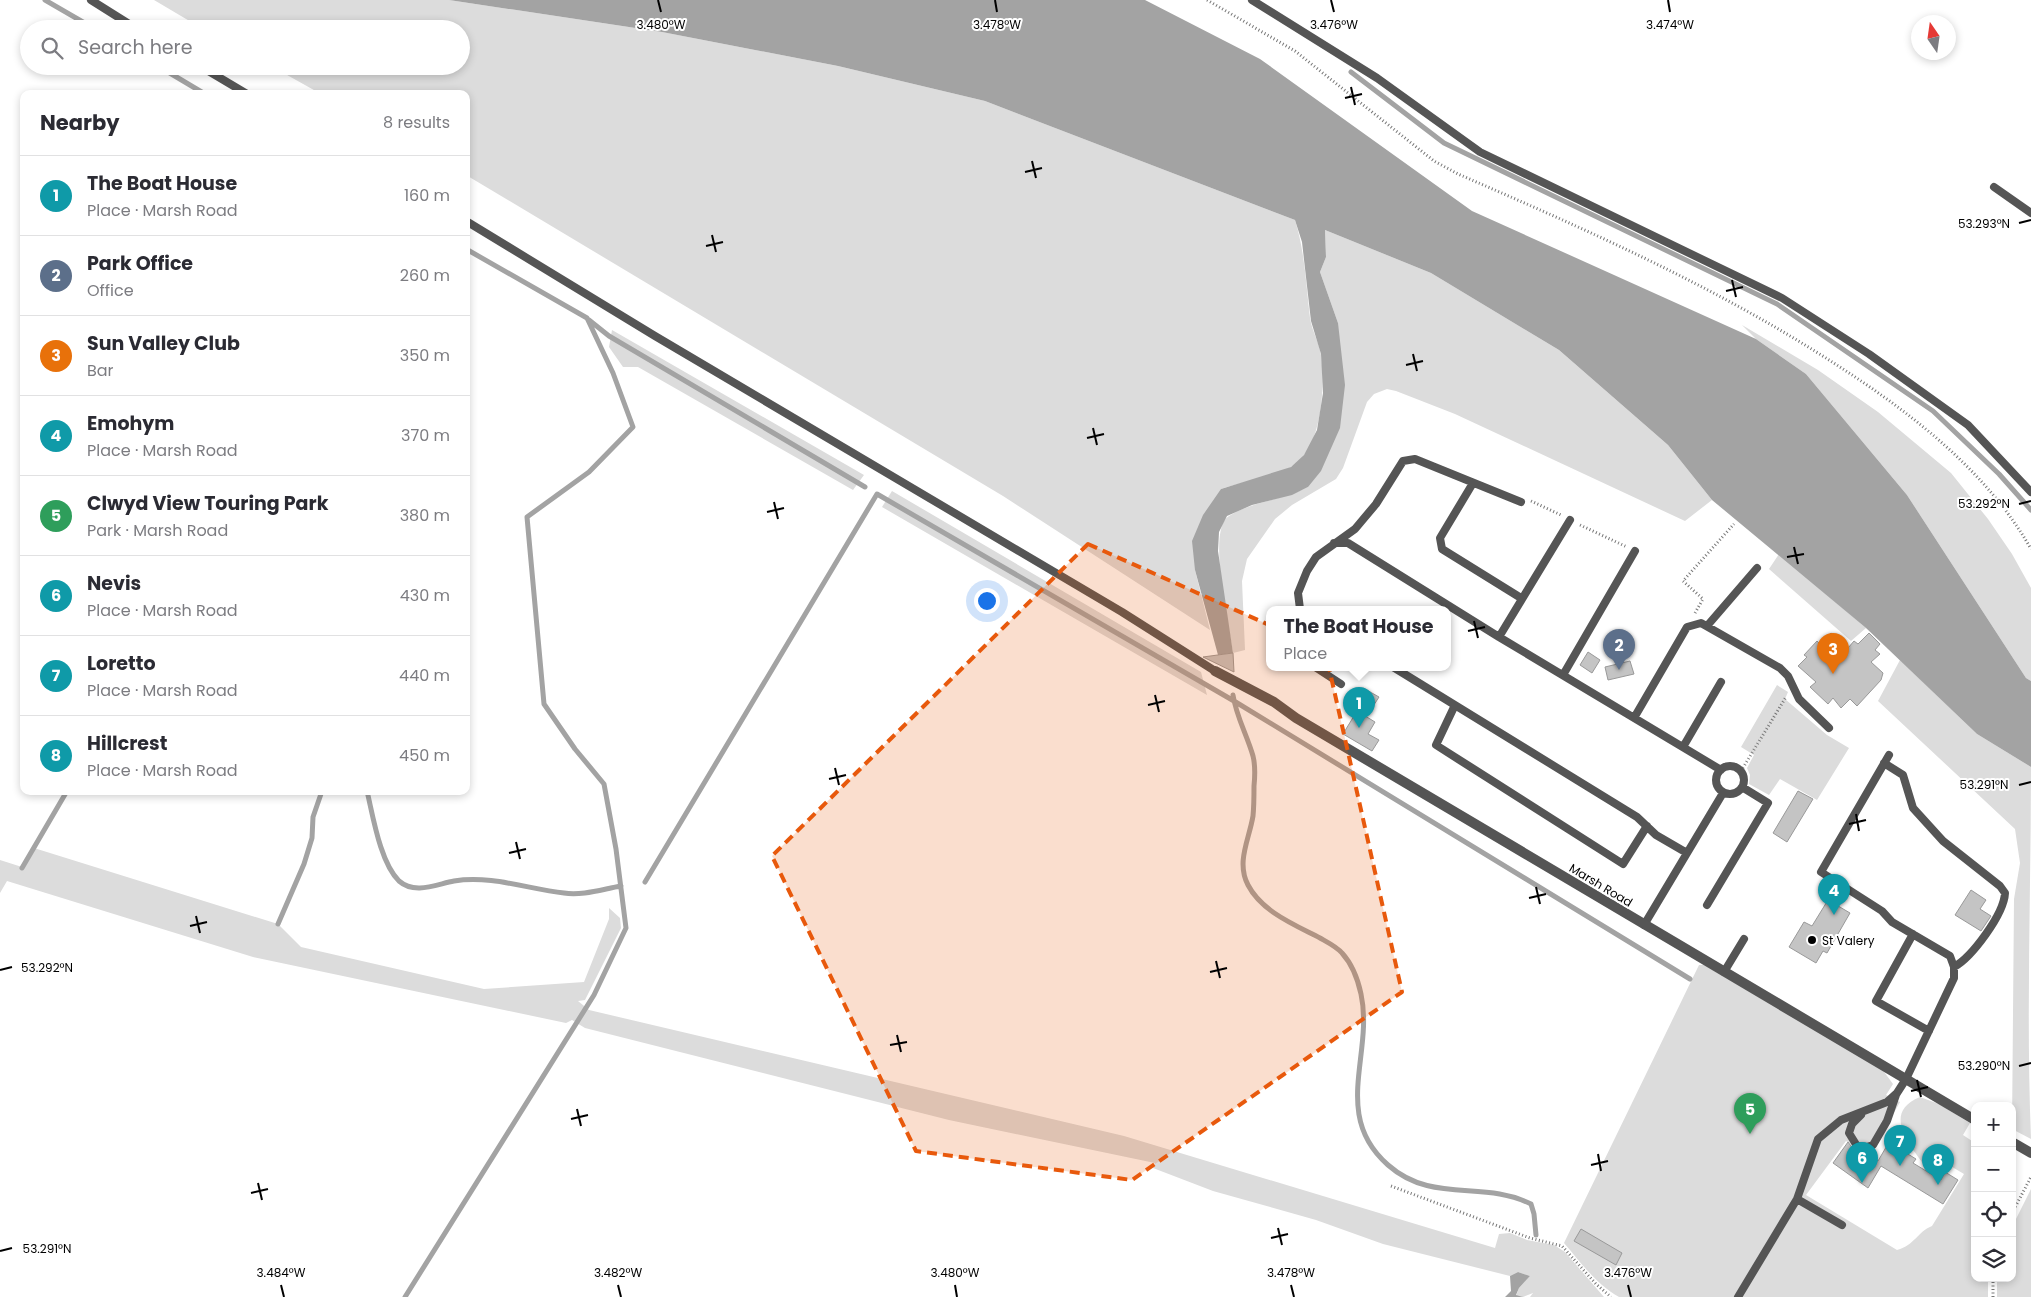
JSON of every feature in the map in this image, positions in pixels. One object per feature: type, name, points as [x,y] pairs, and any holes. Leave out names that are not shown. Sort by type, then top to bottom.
[{"type":"street","name":"Marsh Road","points":[[1215,671],[1274,702],[1296,718],[1971,1118]]},
{"type":"street","points":[[2016,1144],[2031,1153]]},
{"type":"lane","points":[[91,0],[123,20]]},
{"type":"lane","points":[[1252,0],[1377,78],[1480,152],[1782,298],[1869,354],[1968,425],[2031,492]]},
{"type":"lane","points":[[215,75],[239,90]]},
{"type":"lane","points":[[1994,187],[2031,213]]},
{"type":"lane","points":[[470,222],[655,336],[1122,612],[1215,671]]},
{"type":"lane","points":[[1298,606],[1298,593],[1307,571],[1316,557],[1355,529],[1376,504],[1402,461],[1415,459],[1521,502]]},
{"type":"lane","points":[[1473,483],[1440,538],[1442,549],[1521,598]]},
{"type":"lane","points":[[1499,637],[1570,520]]},
{"type":"lane","points":[[1334,543],[1348,544],[1449,606]]},
{"type":"lane","points":[[1563,676],[1635,551]]},
{"type":"lane","points":[[1707,626],[1757,568]]},
{"type":"lane","points":[[1451,607],[1721,770]]},
{"type":"lane","points":[[1634,718],[1687,627],[1702,623],[1780,668],[1793,686],[1799,699],[1829,728]]},
{"type":"lane","points":[[1321,671],[1341,684]]},
{"type":"lane","points":[[1400,671],[1637,817],[1656,835],[1687,854]]},
{"type":"lane","points":[[1683,747],[1721,682]]},
{"type":"lane","points":[[1455,705],[1436,744],[1624,864],[1647,826]]},
{"type":"lane","points":[[1864,1112],[1852,1124],[1849,1133],[1857,1146],[1867,1147],[1872,1145],[1887,1121],[1897,1093],[1906,1079],[1954,978],[1954,967],[1950,956],[1892,922],[1882,911],[1821,872],[1889,755]]},
{"type":"lane","points":[[1884,763],[1902,775],[1913,808],[1943,841],[2000,886],[2004,893],[2002,905],[1983,937],[1968,956],[1954,967]]},
{"type":"lane","points":[[1733,766],[1741,771],[1744,780],[1742,787],[1733,794],[1723,793],[1716,782],[1721,770],[1733,766]]},
{"type":"lane","points":[[1707,905],[1768,803],[1742,787]]},
{"type":"lane","points":[[1644,925],[1723,793]]},
{"type":"lane","points":[[1913,934],[1876,1001],[1929,1031]]},
{"type":"lane","points":[[1724,972],[1744,939]]},
{"type":"lane","points":[[1738,1297],[1797,1199],[1818,1139],[1842,1120],[1887,1102],[1897,1093]]},
{"type":"lane","points":[[1797,1199],[1842,1225]]},
{"type":"path","points":[[1207,0],[1295,51],[1434,161],[1458,174],[1656,263],[1755,315],[1855,376],[1933,433],[1957,456],[2005,511],[2031,549]]},
{"type":"path","points":[[1687,627],[1703,599],[1683,581],[1734,524]]},
{"type":"path","points":[[1741,771],[1793,686]]},
{"type":"path","points":[[2016,1205],[2031,1177]]},
{"type":"path","points":[[1391,1186],[1530,1238],[1562,1246],[1596,1284],[1611,1297]]},
{"type":"path","points":[[1993,1282],[1993,1297]]},
{"type":"highlighted area","points":[[1088,544],[1325,650],[1402,992],[1132,1180],[916,1151],[772,856]]},
{"type":"shaded area","points":[[154,0],[449,0],[662,32],[838,66],[985,101],[1295,220],[1303,256],[1310,318],[1321,355],[1322,399],[1316,432],[1302,458],[1291,467],[1221,489],[1195,570],[1210,630],[1003,496],[470,177],[470,90],[314,90],[287,75],[470,75],[470,20],[188,20]]},
{"type":"shaded area","points":[[449,0],[1145,0],[1260,59],[1472,211],[1756,339],[1806,374],[1907,495],[2026,678],[2031,681],[2031,767],[1977,734],[1866,628],[1712,500],[1668,445],[1559,350],[1431,273],[1325,230],[1326,257],[1320,272],[1338,323],[1345,385],[1340,428],[1321,471],[1308,487],[1292,495],[1252,505],[1227,516],[1219,532],[1218,551],[1233,653],[1218,655],[1195,570],[1192,541],[1203,515],[1221,489],[1291,467],[1304,455],[1317,430],[1323,393],[1321,354],[1311,321],[1302,242],[1295,220],[985,101],[838,66],[662,32]]},
{"type":"shaded area","points":[[1325,230],[1431,273],[1559,350],[1668,445],[1712,500],[1685,521],[1455,414],[1387,389],[1374,394],[1367,402],[1343,468],[1336,479],[1292,505],[1275,519],[1247,559],[1242,581],[1245,650],[1233,653],[1219,558],[1222,525],[1229,516],[1238,511],[1308,487],[1338,323],[1320,272],[1326,257]]},
{"type":"shaded area","points":[[1742,325],[1818,370],[1878,412],[1951,473],[1988,519],[2012,554],[2031,588],[2031,681],[2026,678],[1907,495],[1806,374],[1756,339]]},
{"type":"shaded area","points":[[612,330],[864,475],[853,490],[638,367],[623,367],[609,347]]},
{"type":"shaded area","points":[[892,491],[1201,672],[1207,695],[882,507]]},
{"type":"shaded area","points":[[1779,554],[1866,628],[1851,641],[1769,569]]},
{"type":"shaded area","points":[[1900,660],[1977,734],[2031,767],[2029,1000],[2031,1139],[2016,1131],[2016,1102],[2012,1102],[2014,899],[2020,863],[2015,829],[1878,701]]},
{"type":"shaded area","points":[[1777,685],[1788,692],[1785,699],[1827,735],[1849,748],[1817,800],[1780,779],[1769,795],[1749,784],[1750,775],[1747,768],[1754,755],[1741,747]]},
{"type":"shaded area","points":[[34,848],[278,924],[301,947],[484,989],[584,982],[609,919],[609,908],[620,918],[621,928],[585,1000],[578,1001],[589,1010],[1124,1136],[1495,1248],[1499,1234],[1510,1233],[1527,1240],[1554,1245],[1565,1252],[1604,1297],[1530,1297],[1533,1293],[1523,1297],[1516,1296],[1519,1288],[1530,1276],[1518,1272],[1510,1276],[1383,1244],[1316,1220],[1213,1191],[1153,1168],[1155,1163],[949,1120],[585,1028],[572,1020],[566,1023],[253,957],[7,881],[0,893],[0,860],[22,867]]},
{"type":"shaded area","points":[[1699,965],[1704,965],[1882,1069],[1893,1084],[1886,1095],[1900,1102],[1870,1156],[1846,1141],[1806,1195],[1897,1250],[1908,1245],[1932,1226],[1964,1174],[1942,1161],[1933,1175],[1930,1173],[1909,1144],[1901,1123],[1902,1113],[1908,1104],[1920,1097],[1939,1104],[1970,1123],[1963,1135],[1971,1140],[1971,1282],[1988,1282],[1988,1297],[1619,1297],[1603,1286],[1564,1243]]},
{"type":"shaded area","points":[[2031,1189],[2031,1297],[1997,1297],[1997,1282],[2016,1282],[2016,1219]]},
{"type":"shaded area","points":[[1518,1272],[1530,1276],[1519,1288],[1516,1295],[1523,1297],[1505,1297],[1511,1291],[1510,1276]]},
{"type":"building","points":[[1831,633],[1848,648],[1854,641],[1858,644],[1869,633],[1880,644],[1875,650],[1880,654],[1871,662],[1883,673],[1881,680],[1857,706],[1850,699],[1841,708],[1833,698],[1828,704],[1810,687],[1816,682],[1798,666],[1807,657],[1804,655],[1817,641],[1820,644]]},
{"type":"building","points":[[1588,652],[1600,660],[1592,673],[1580,665]]},
{"type":"building","points":[[1233,653],[1234,672],[1203,657],[1225,654]]},
{"type":"building","points":[[1630,661],[1634,674],[1608,680],[1605,667]]},
{"type":"building","points":[[1363,688],[1379,697],[1370,711],[1354,702]]},
{"type":"building","points":[[1357,711],[1375,722],[1368,734],[1379,740],[1372,751],[1343,734]]},
{"type":"building","points":[[1798,791],[1813,799],[1787,842],[1773,833]]},
{"type":"building","points":[[1971,890],[1986,900],[1980,909],[1991,916],[1981,931],[1955,915]]},
{"type":"building","points":[[1828,900],[1850,913],[1827,953],[1823,951],[1816,963],[1789,947],[1804,922],[1812,926]]},
{"type":"building","points":[[1892,1137],[1906,1146],[1903,1151],[1916,1159],[1913,1163],[1941,1180],[1945,1172],[1958,1180],[1943,1204],[1881,1166],[1868,1188],[1833,1163],[1848,1142],[1854,1150],[1863,1152],[1878,1161]]},
{"type":"building","points":[[1581,1229],[1622,1253],[1616,1265],[1574,1241]]},
{"type":"waterway","points":[[45,0],[79,20]]},
{"type":"waterway","points":[[1351,72],[1444,143],[1777,304],[1933,411],[1999,474],[2031,510]]},
{"type":"waterway","points":[[173,75],[198,90]]},
{"type":"waterway","points":[[405,1297],[594,995],[626,928],[616,849],[604,784],[575,749],[544,704],[527,517],[589,472],[633,427],[613,373],[587,318],[470,251]]},
{"type":"waterway","points":[[589,320],[609,336],[865,487]]},
{"type":"waterway","points":[[645,882],[877,494],[1234,701],[1690,979]]},
{"type":"waterway","points":[[1233,695],[1253,756],[1255,778],[1253,816],[1243,859],[1245,876],[1248,885],[1262,903],[1280,917],[1332,945],[1346,957],[1354,972],[1361,994],[1364,1017],[1358,1105],[1362,1126],[1371,1146],[1388,1165],[1405,1177],[1422,1184],[1440,1188],[1495,1193],[1531,1204],[1536,1235]]},
{"type":"waterway","points":[[22,868],[65,795]]},
{"type":"waterway","points":[[278,924],[304,864],[312,838],[313,817],[321,795]]},
{"type":"waterway","points":[[368,795],[382,851],[392,873],[405,885],[419,888],[454,881],[482,880],[571,894],[621,886]]},
{"type":"place","name":"Park Office","points":[[1619,670]]},
{"type":"place","name":"Sun Valley Club","points":[[1833,674]]},
{"type":"place","name":"The Boat House","points":[[1359,728]]},
{"type":"place","name":"Emohym","points":[[1834,915]]},
{"type":"place","name":"St Valery","points":[[1812,940]]},
{"type":"place","name":"Clwyd View Touring Park","points":[[1750,1134]]},
{"type":"place","name":"Loretto","points":[[1900,1166]]},
{"type":"place","name":"Nevis","points":[[1862,1183]]},
{"type":"place","name":"Hillcrest","points":[[1938,1185]]}]
